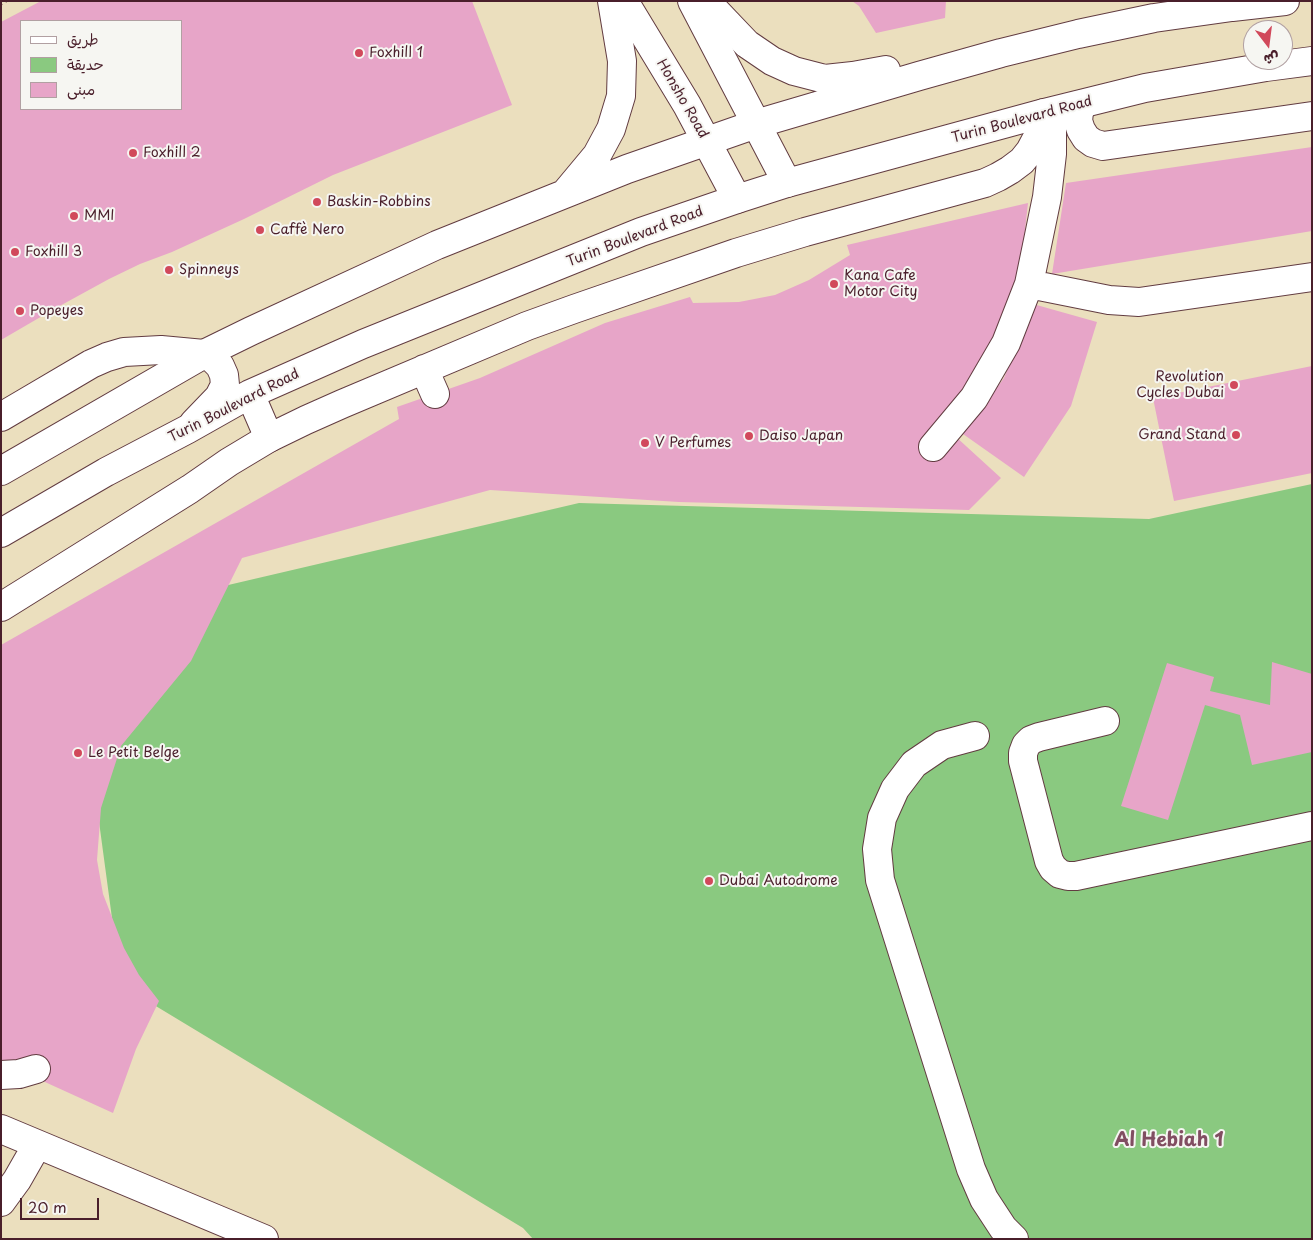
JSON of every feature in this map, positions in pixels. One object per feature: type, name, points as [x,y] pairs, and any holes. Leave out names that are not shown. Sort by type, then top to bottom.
[{"type":"main road","points":[[563,195],[597,155],[611,129],[620,96],[622,61],[612,1]]},
{"type":"main road","name":"Honsho Road","points":[[624,1],[687,105],[737,198]]},
{"type":"main road","points":[[692,1],[787,183]]},
{"type":"main road","points":[[706,1],[747,44],[772,61],[794,71],[825,78],[891,70],[919,76]]},
{"type":"main road","points":[[1,471],[204,354],[437,245],[627,169],[756,124],[1002,52],[1163,10],[1232,7],[1285,1]]},
{"type":"main road","name":"Turin Boulevard Road","points":[[1,534],[106,472],[250,394],[380,337],[641,232],[737,198],[787,183],[1048,112],[1145,88],[1312,61]]},
{"type":"main road","points":[[1083,104],[1079,112],[1078,121],[1081,130],[1086,138],[1103,146],[1312,116]]},
{"type":"main road","points":[[933,448],[974,398],[997,359],[1006,343],[1029,284],[1047,197],[1052,154],[1048,112]]},
{"type":"main road","points":[[1,607],[270,438],[342,404],[574,309],[736,253],[998,177],[1022,161],[1030,151],[1048,112]]},
{"type":"main road","points":[[1029,284],[1109,300],[1139,302],[1312,277]]},
{"type":"main road","points":[[1,417],[91,364],[107,357],[124,352],[161,350],[204,354],[220,366],[224,375],[225,385],[219,397],[188,429]]},
{"type":"main road","points":[[424,370],[434,394]]},
{"type":"main road","points":[[250,394],[270,438]]},
{"type":"main road","points":[[1105,721],[1031,740],[1026,745],[1023,753],[1049,861],[1060,874],[1076,876],[1312,826]]},
{"type":"main road","points":[[975,736],[942,745],[914,764],[895,789],[888,803],[882,818],[877,849],[880,880],[971,1169],[984,1199],[1003,1228],[1014,1239]]},
{"type":"main road","points":[[1,1075],[19,1074],[36,1069]]},
{"type":"main road","points":[[1,1129],[264,1239]]},
{"type":"main road","points":[[1,1202],[17,1180],[37,1145]]},
{"type":"path","points":[[1,4],[6,1]]},
{"type":"green space","name":"Dubai Autodrome","points":[[1312,484],[1312,1239],[533,1239],[523,1228],[121,985],[93,777],[224,586],[579,503],[1149,519]]},
{"type":"building","points":[[41,1],[472,1],[512,105],[333,175],[244,219],[109,279],[1,340],[1,22]]},
{"type":"building","points":[[852,1],[946,1],[945,18],[876,33],[859,6]]},
{"type":"building","points":[[1312,147],[1312,231],[1052,274],[1066,183]]},
{"type":"building","points":[[1028,203],[1023,248],[1010,314],[955,436],[1001,478],[969,510],[679,502],[490,490],[242,558],[191,661],[121,746],[101,808],[97,860],[103,894],[124,948],[139,975],[159,1001],[136,1049],[113,1113],[1,1062],[1,645],[399,419],[397,407],[480,378],[605,323],[690,297],[693,303],[739,302],[775,295],[809,280],[850,255],[847,245]]},
{"type":"building","points":[[1033,304],[1097,322],[1071,406],[1024,477],[963,434],[1004,378]]},
{"type":"building","name":"Grand Stand","points":[[1312,366],[1312,473],[1174,501],[1153,398]]},
{"type":"building","points":[[1272,662],[1312,674],[1312,752],[1252,765],[1240,715],[1205,705],[1168,820],[1121,806],[1167,663],[1214,677],[1210,691],[1270,705]]},
{"type":"place","name":"Foxhill 1","points":[[359,53]]},
{"type":"place","name":"Foxhill 2","points":[[133,153]]},
{"type":"place","name":"Baskin-Robbins","points":[[317,202]]},
{"type":"place","name":"MMI","points":[[74,216]]},
{"type":"place","name":"Caffè Nero","points":[[260,230]]},
{"type":"place","name":"Foxhill 3","points":[[15,252]]},
{"type":"place","name":"Spinneys","points":[[169,270]]},
{"type":"place","name":"Kana Cafe Motor City","points":[[834,284]]},
{"type":"place","name":"Popeyes","points":[[20,311]]},
{"type":"place","name":"Revolution Cycles Dubai","points":[[1234,385]]},
{"type":"place","name":"Grand Stand","points":[[1236,435]]},
{"type":"place","name":"Daiso Japan","points":[[749,436]]},
{"type":"place","name":"V Perfumes","points":[[645,443]]},
{"type":"place","name":"Le Petit Belge","points":[[78,753]]},
{"type":"place","name":"Dubai Autodrome","points":[[709,881]]},
{"type":"district","name":"Al Hebiah 1","points":[[1169,1141]]}]
